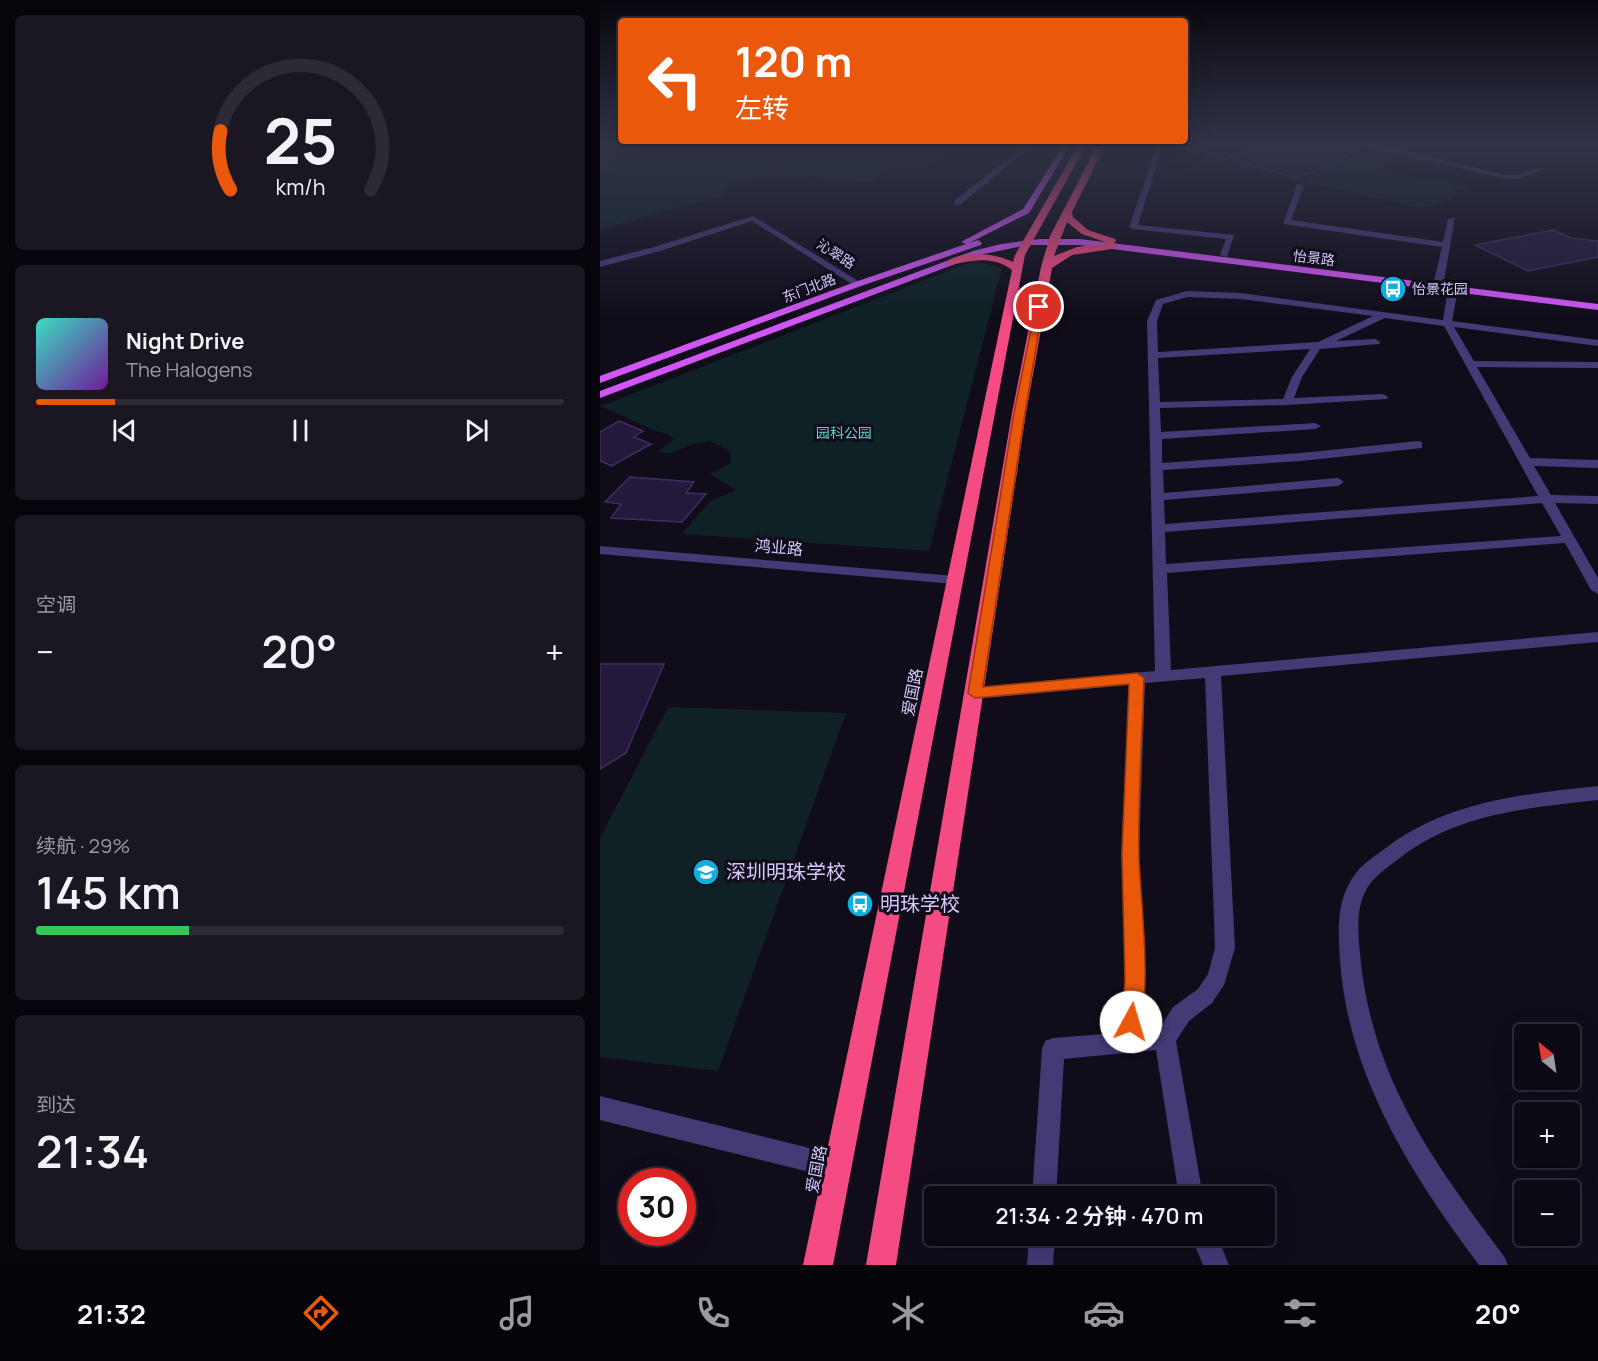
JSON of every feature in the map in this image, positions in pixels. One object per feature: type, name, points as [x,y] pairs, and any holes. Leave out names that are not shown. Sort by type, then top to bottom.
[{"type":"highway","name":"爱国路","points":[[818,1265],[1020,255],[1051,201]]},
{"type":"highway","points":[[881,1265],[1019,413],[1054,238],[1074,201]]},
{"type":"highway","points":[[1068,213],[1068,218],[1077,227],[1112,244]]},
{"type":"highway","points":[[1047,267],[1052,261],[1070,253],[1112,244]]},
{"type":"highway","points":[[951,262],[970,258],[992,258],[1007,262],[1018,270]]},
{"type":"main road","points":[[938,255],[1026,211],[1032,201]]},
{"type":"main road","name":"怡景路","points":[[1029,239],[1054,238],[1224,255],[1598,301]]},
{"type":"main road","name":"东门北路","points":[[600,380],[938,255],[981,242],[1029,239]]},
{"type":"main road","name":"东门北路","points":[[600,395],[989,248],[1029,239]]},
{"type":"main road","name":"怡景路","points":[[1112,244],[1598,307]]},
{"type":"street","points":[[1142,201],[1133,227],[1231,237],[1224,255]]},
{"type":"street","points":[[1294,201],[1286,222],[1351,229],[1385,237],[1447,246]]},
{"type":"street","name":"沁翠路","points":[[600,264],[657,249],[753,218],[858,284]]},
{"type":"street","points":[[1439,281],[1452,219]]},
{"type":"street","points":[[1453,289],[1448,323],[1598,590]]},
{"type":"street","points":[[1163,676],[1152,321],[1159,302],[1174,296],[1206,294],[1241,296],[1598,342]]},
{"type":"street","points":[[1287,402],[1297,377],[1316,347],[1383,315]]},
{"type":"street","points":[[1153,355],[1375,342]]},
{"type":"street","points":[[1471,364],[1598,365]]},
{"type":"street","points":[[1155,405],[1383,397]]},
{"type":"street","points":[[1156,436],[1315,426]]},
{"type":"street","points":[[1156,467],[1301,457],[1418,445]]},
{"type":"street","points":[[1526,462],[1598,464]]},
{"type":"street","points":[[1157,497],[1338,482]]},
{"type":"street","points":[[1158,529],[1547,499],[1598,500]]},
{"type":"street","points":[[1160,568],[1569,539]]},
{"type":"street","name":"鸿业路","points":[[600,550],[955,580]]},
{"type":"street","points":[[975,693],[1598,637]]},
{"type":"street","points":[[1189,1186],[1165,1039],[1181,1014],[1205,996],[1217,978],[1225,948],[1213,671]]},
{"type":"street","points":[[1128,1042],[1135,981],[1130,854],[1137,678]]},
{"type":"street","points":[[1495,1265],[1410,1142],[1366,1052],[1349,978],[1348,906],[1363,878],[1398,848],[1458,816],[1498,805],[1598,793]]},
{"type":"street","points":[[1045,1186],[1053,1049],[1165,1039]]},
{"type":"street","points":[[600,1108],[838,1167]]},
{"type":"street","points":[[1040,1265],[1041,1246]]},
{"type":"street","points":[[1208,1246],[1216,1265]]},
{"type":"green space","points":[[600,201],[704,201],[600,229]]},
{"type":"green space","points":[[1389,201],[1446,201],[1429,207],[1416,207]]},
{"type":"green space","name":"园科公园","points":[[974,261],[1002,268],[929,551],[682,534],[710,501],[737,490],[710,474],[732,462],[729,451],[710,441],[690,445],[671,453],[658,452],[674,439],[668,434],[653,430],[601,406]]},
{"type":"green space","name":"深圳明珠学校","points":[[668,707],[846,713],[718,1071],[600,1057],[600,838]]},
{"type":"building","points":[[1553,230],[1571,238],[1598,241],[1598,257],[1528,271],[1475,245]]},
{"type":"building","points":[[619,421],[643,431],[634,437],[651,444],[612,466],[600,461],[600,432]]},
{"type":"building","points":[[630,477],[694,482],[686,493],[706,494],[682,522],[611,518],[621,504],[605,502]]},
{"type":"building","points":[[600,664],[664,664],[626,753],[600,769]]},
{"type":"place","name":"怡景花园","points":[[1393,289]]},
{"type":"place","name":"深圳明珠学校","points":[[706,872]]},
{"type":"place","name":"明珠学校","points":[[860,904]]},
{"type":"route","points":[[1039,307],[1019,413],[975,693],[1137,678],[1130,854],[1135,981],[1131,1022]]}]
